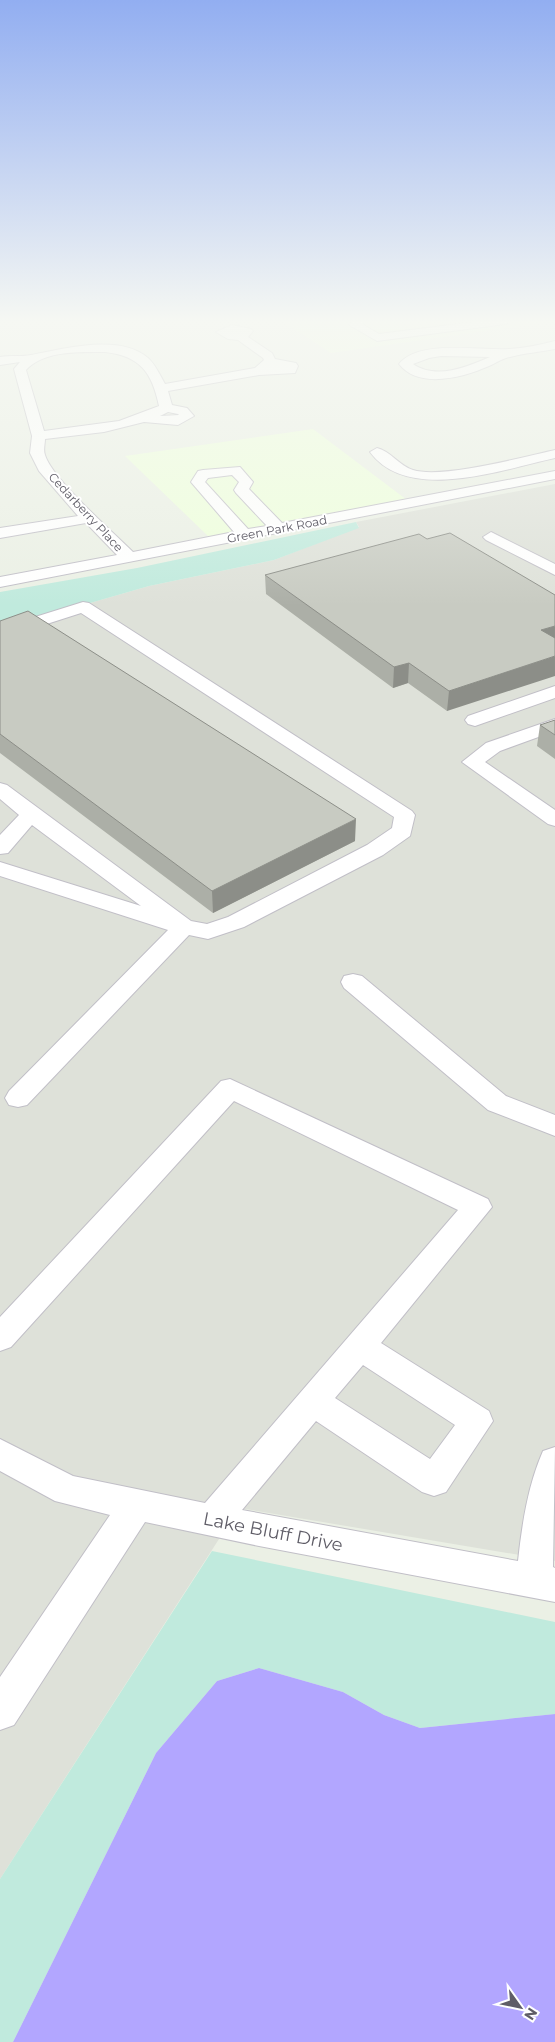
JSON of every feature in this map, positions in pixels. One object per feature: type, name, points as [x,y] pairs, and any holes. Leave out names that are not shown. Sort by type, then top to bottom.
[{"type":"street","name":"Cedarberry Place","points":[[36,416],[40,436],[38,453],[44,468],[76,505],[130,558]]},
{"type":"street","points":[[146,419],[151,416]]},
{"type":"street","points":[[40,436],[101,429],[146,419],[178,421],[186,416]]},
{"type":"street","points":[[377,452],[410,474],[433,476],[555,454]]},
{"type":"street","points":[[245,535],[198,482],[203,474],[235,470],[246,482],[241,490],[278,528]]},
{"type":"street","points":[[454,473],[478,490]]},
{"type":"street","name":"Green Park Road","points":[[0,582],[555,476]]},
{"type":"street","points":[[0,518],[76,505]]},
{"type":"street","points":[[0,533],[91,518]]},
{"type":"street","points":[[491,538],[555,570]]},
{"type":"street","points":[[0,634],[83,607],[405,815],[402,830],[375,850],[236,922],[208,932],[184,928],[0,869]]},
{"type":"street","points":[[475,720],[555,692]]},
{"type":"street","points":[[555,725],[493,747],[472,762],[555,820]]},
{"type":"street","points":[[0,790],[184,928]]},
{"type":"street","points":[[0,848],[31,814]]},
{"type":"street","points":[[18,1098],[184,928]]},
{"type":"street","points":[[354,982],[497,1103],[555,1126]]},
{"type":"street","points":[[0,1338],[230,1088],[478,1207],[361,1347],[212,1520]]},
{"type":"street","points":[[314,1402],[434,1481],[476,1421],[361,1347]]},
{"type":"street","name":"Lake Bluff Drive","points":[[0,1454],[67,1490],[212,1520],[544,1583]]},
{"type":"street","points":[[544,1583],[540,1521],[555,1462]]},
{"type":"street","points":[[0,1711],[138,1505]]},
{"type":"shaded area","points":[[313,429],[407,500],[209,537],[125,456]]},
{"type":"shaded area","points":[[555,484],[555,1561],[239,1508],[0,1879],[0,629],[149,586],[274,560],[359,527],[356,522]]},
{"type":"shaded area","points":[[356,522],[359,528],[274,560],[149,586],[0,629],[0,592],[137,568]]},
{"type":"shaded area","points":[[212,1551],[555,1622],[555,1714],[420,1728],[384,1715],[343,1692],[259,1668],[217,1681],[156,1753],[13,2042],[0,2042],[0,1879]]},
{"type":"shaded area","points":[[259,1668],[343,1692],[384,1715],[420,1728],[555,1714],[555,2042],[13,2042],[156,1753],[217,1681]]},
{"type":"building","points":[[450,533],[555,595],[555,626],[541,630],[555,638],[555,656],[449,691],[409,663],[394,667],[265,575],[419,534],[427,539]]},
{"type":"building","points":[[28,611],[356,819],[212,891],[0,734],[0,621]]},
{"type":"building","points":[[555,720],[555,735],[540,725]]}]
